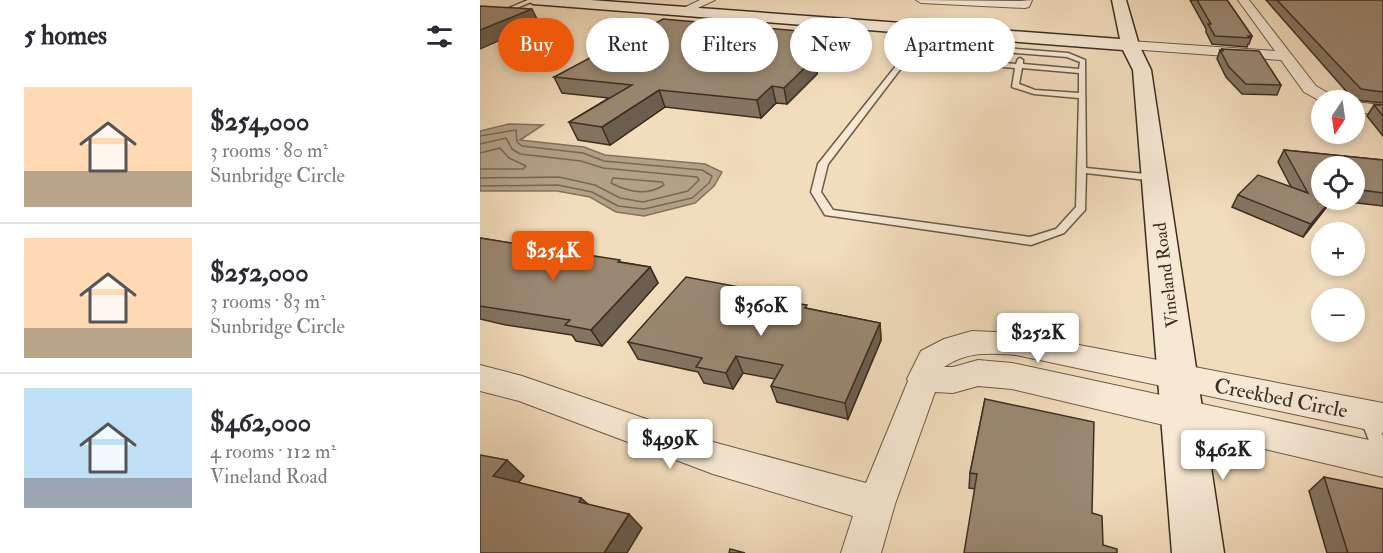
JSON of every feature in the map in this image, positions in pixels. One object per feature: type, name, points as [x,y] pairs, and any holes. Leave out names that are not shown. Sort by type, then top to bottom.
[{"type":"street","points":[[533,0],[689,6],[884,30]]},
{"type":"street","points":[[689,6],[710,0]]},
{"type":"street","points":[[921,0],[1009,6],[1025,5],[1027,0]]},
{"type":"street","name":"Vineland Road","points":[[1119,0],[1130,45],[1142,70],[1198,553]]},
{"type":"street","points":[[1244,0],[1311,90]]},
{"type":"street","points":[[1015,41],[1130,45],[1286,56]]},
{"type":"street","points":[[1365,109],[1383,111]]},
{"type":"street","points":[[861,553],[876,504],[922,379],[932,359],[953,346],[972,341],[1016,345],[1181,397]]},
{"type":"street","points":[[1012,376],[1016,345]]},
{"type":"street","points":[[922,379],[953,380],[978,373],[1181,397]]},
{"type":"street","points":[[480,378],[522,389],[713,458],[876,504]]},
{"type":"street","name":"Creekbed Circle","points":[[1181,397],[1375,417]]},
{"type":"street","name":"Creekbed Circle","points":[[1181,397],[1383,458]]},
{"type":"lane","points":[[505,11],[533,0]]},
{"type":"lane","points":[[895,72],[824,164],[816,192],[830,213],[1031,241],[1060,231],[1081,208],[1083,61],[1068,55],[1015,50]]},
{"type":"lane","points":[[1023,51],[1015,85],[1023,89],[1083,96]]},
{"type":"lane","points":[[1015,66],[1083,71]]},
{"type":"lane","points":[[1082,170],[1155,178]]},
{"type":"lane","points":[[1375,417],[1383,458]]},
{"type":"water","points":[[509,124],[543,125],[520,140],[584,147],[605,155],[705,164],[722,172],[714,186],[695,203],[644,216],[616,212],[590,197],[557,191],[480,191],[480,131]]},
{"type":"building","points":[[1197,0],[1227,0],[1252,36],[1248,36],[1250,38],[1215,36]]},
{"type":"building","points":[[1277,0],[1383,0],[1383,92],[1361,89]]},
{"type":"building","points":[[480,6],[532,9],[510,18],[498,18],[498,23],[480,30]]},
{"type":"building","points":[[669,20],[681,21],[681,72],[778,72],[778,29],[790,30],[790,72],[801,72],[784,88],[772,86],[757,100],[659,90],[602,127],[569,122],[632,85],[554,77],[563,72],[574,72],[574,66],[586,60],[586,72],[669,72]]},
{"type":"building","points":[[1222,49],[1259,51],[1281,85],[1246,84],[1229,67],[1220,50],[1223,51]]},
{"type":"building","points":[[1374,105],[1383,105],[1383,116]]},
{"type":"building","points":[[1284,150],[1343,156],[1311,156],[1311,210],[1323,210],[1311,224],[1238,195],[1258,175],[1308,193]]},
{"type":"building","points":[[1365,158],[1383,160],[1383,193],[1365,191]]},
{"type":"building","points":[[480,238],[620,260],[618,262],[650,267],[591,330],[565,325],[570,320],[480,306]]},
{"type":"building","points":[[686,277],[744,288],[739,294],[807,305],[805,308],[880,323],[845,403],[771,386],[783,365],[736,356],[726,373],[696,367],[702,358],[628,342]]},
{"type":"building","points":[[985,399],[1094,422],[1092,513],[1102,516],[1103,545],[1117,549],[1117,553],[964,553],[977,474],[970,473]]},
{"type":"building","points":[[480,455],[507,460],[493,476],[581,498],[579,502],[629,514],[604,553],[480,553]]},
{"type":"building","points":[[1324,477],[1383,489],[1383,553],[1348,553]]},
{"type":"building","points":[[730,549],[745,553],[729,553]]}]
